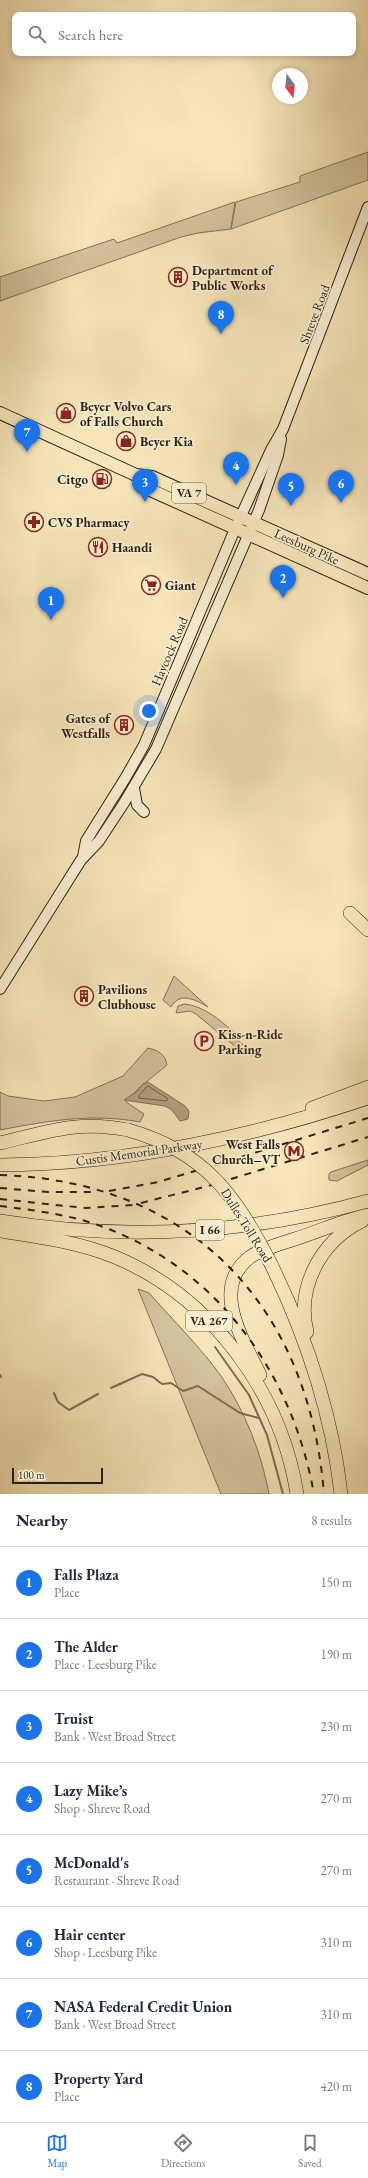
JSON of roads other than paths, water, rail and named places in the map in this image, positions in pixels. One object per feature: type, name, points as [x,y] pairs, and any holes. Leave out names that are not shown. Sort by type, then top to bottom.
[{"type":"highway","points":[[350,912],[368,930]]},
{"type":"highway","points":[[181,1148],[211,1138],[262,1126],[368,1087]]},
{"type":"highway","name":"Custis Memorial Parkway","points":[[0,1165],[102,1159],[181,1148],[238,1137],[368,1098]]},
{"type":"highway","name":"Dulles Toll Road","points":[[0,1143],[68,1127],[96,1126],[128,1130],[158,1140],[180,1150],[214,1176],[236,1203],[271,1264],[287,1297],[317,1381],[332,1437],[341,1494]]},
{"type":"highway","name":"I 66","points":[[0,1221],[79,1231],[174,1233],[273,1222],[327,1212],[368,1201]]},
{"type":"highway","points":[[317,1381],[314,1355],[304,1319],[304,1301],[308,1286],[317,1262],[327,1248],[348,1229],[368,1217]]},
{"type":"highway","points":[[286,1448],[275,1407],[235,1321],[231,1296],[233,1280],[246,1261],[261,1251],[351,1219],[368,1217]]},
{"type":"highway","name":"VA 267","points":[[0,1231],[70,1243],[98,1251],[144,1272],[180,1296],[214,1327],[243,1362],[266,1400],[286,1448],[297,1494]]},
{"type":"main road","name":"Shreve Road","points":[[247,535],[254,521],[276,461],[283,429],[368,207]]},
{"type":"main road","name":"VA 7","points":[[0,413],[136,475],[152,477],[241,516]]},
{"type":"main road","name":"Shreve Road","points":[[241,516],[271,450],[283,429]]},
{"type":"main road","name":"VA 7","points":[[136,475],[146,488],[235,529]]},
{"type":"main road","name":"Leesburg Pike","points":[[241,516],[368,574]]},
{"type":"main road","name":"Haycock Road","points":[[83,857],[86,841],[144,745],[241,516]]},
{"type":"main road","name":"Leesburg Pike","points":[[235,529],[368,588]]},
{"type":"main road","name":"Haycock Road","points":[[0,989],[83,857],[99,841],[134,788],[161,736],[247,535]]},
{"type":"main road","points":[[134,788],[137,805],[144,812]]},
{"type":"water","points":[[148,1082],[185,1106],[189,1111],[188,1119],[180,1121],[172,1110],[165,1106],[124,1100],[136,1092],[143,1084]]},
{"type":"waterway","points":[[215,1347],[249,1395],[267,1435],[283,1494]]},
{"type":"waterway","points":[[111,1388],[142,1374],[153,1377],[162,1384],[171,1383],[183,1391],[198,1386],[240,1413],[259,1418]]},
{"type":"waterway","points":[[54,1393],[58,1402],[69,1410],[98,1394]]},
{"type":"railway","points":[[215,1165],[368,1118]]},
{"type":"railway","points":[[231,1179],[368,1137]]},
{"type":"railway","points":[[109,1191],[158,1182],[202,1169]]},
{"type":"railway","points":[[0,1175],[68,1183],[130,1201],[183,1229],[228,1266],[266,1312],[294,1366],[314,1427],[324,1494]]},
{"type":"railway","points":[[141,1203],[216,1184]]},
{"type":"railway","points":[[0,1188],[48,1192],[98,1192]]},
{"type":"railway","points":[[0,1199],[85,1208],[133,1205]]},
{"type":"railway","points":[[0,1206],[60,1215],[84,1221],[138,1242],[177,1266],[211,1295],[241,1328],[267,1365],[287,1406],[303,1449],[314,1494]]},
{"type":"place","name":"Department of Public Works","points":[[178,277]]},
{"type":"place","name":"Property Yard","points":[[221,334]]},
{"type":"place","name":"Beyer Volvo Cars of Falls Church","points":[[66,413]]},
{"type":"place","name":"Beyer Kia","points":[[126,441]]},
{"type":"place","name":"NASA Federal Credit Union","points":[[27,452]]},
{"type":"place","name":"Citgo","points":[[102,479]]},
{"type":"place","name":"Lazy Mike’s","points":[[236,485]]},
{"type":"place","name":"Truist","points":[[145,502]]},
{"type":"place","name":"Hair center","points":[[341,503]]},
{"type":"place","name":"McDonald's","points":[[291,506]]},
{"type":"place","name":"CVS Pharmacy","points":[[34,522]]},
{"type":"place","name":"Haandi","points":[[98,547]]},
{"type":"place","name":"Giant","points":[[151,585]]},
{"type":"place","name":"The Alder","points":[[283,598]]},
{"type":"place","name":"Falls Plaza","points":[[51,620]]},
{"type":"place","name":"Gates of Westfalls","points":[[124,725]]},
{"type":"place","name":"Pavilions Clubhouse","points":[[84,996]]},
{"type":"place","name":"Kiss-n-Ride Parking","points":[[204,1041]]},
{"type":"place","name":"West Falls Church–VT","points":[[294,1151]]}]
